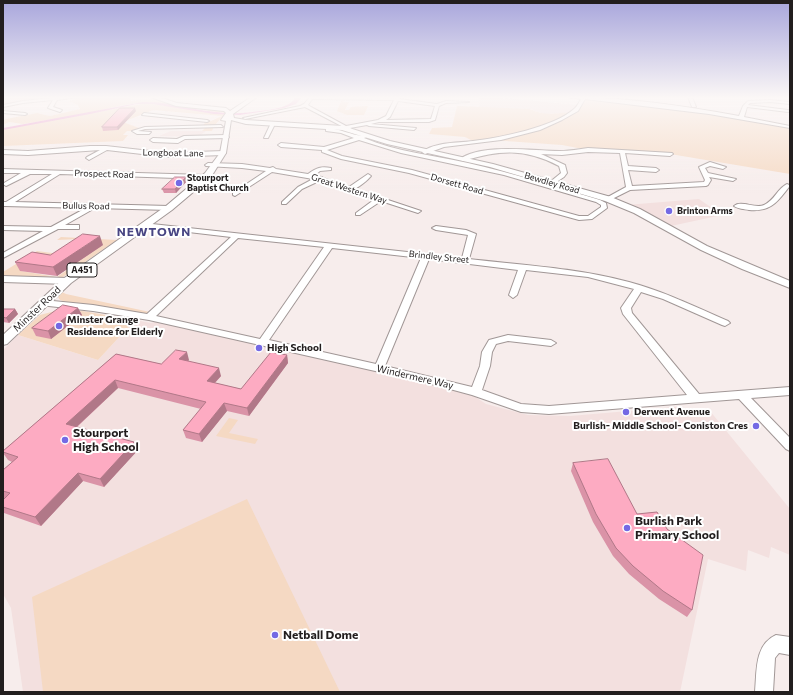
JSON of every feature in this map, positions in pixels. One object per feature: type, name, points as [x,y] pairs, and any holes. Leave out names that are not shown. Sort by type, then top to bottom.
[{"type":"main road","name":"Minster Road","points":[[3,341],[67,281],[168,208],[216,165],[223,153],[222,129]]},
{"type":"main road","name":"Bewdley Road","points":[[352,129],[407,150],[463,159],[608,199],[637,211],[704,248],[745,267],[790,285]]},
{"type":"main road","name":"Minster Road","points":[[202,177],[223,138]]},
{"type":"street","points":[[140,129],[134,131],[137,133],[150,133]]},
{"type":"street","points":[[266,137],[270,129]]},
{"type":"street","name":"Bewdley Road","points":[[334,129],[358,138],[536,180],[604,204],[604,208],[590,218]]},
{"type":"street","points":[[404,129],[410,130]]},
{"type":"street","points":[[426,152],[441,146],[514,135],[529,129]]},
{"type":"street","name":"Dorsett Road","points":[[324,150],[367,136]]},
{"type":"street","points":[[165,137],[156,141],[178,142],[184,138],[223,138]]},
{"type":"street","name":"Dorsett Road","points":[[281,145],[324,150],[334,155],[410,171],[579,218],[590,218]]},
{"type":"street","points":[[82,158],[92,158],[106,148]]},
{"type":"street","name":"Longboat Lane","points":[[3,152],[106,148],[152,154],[223,153]]},
{"type":"street","points":[[463,159],[483,152],[508,150],[562,153],[597,150],[670,154]]},
{"type":"street","points":[[527,152],[544,156],[562,165]]},
{"type":"street","points":[[622,152],[629,188]]},
{"type":"street","points":[[552,183],[564,173],[562,153]]},
{"type":"street","points":[[608,199],[629,188],[706,184],[708,180],[702,167],[710,164],[723,167]]},
{"type":"street","name":"Great Western Way","points":[[208,165],[273,169],[320,178],[418,211]]},
{"type":"street","points":[[626,168],[656,170]]},
{"type":"street","points":[[235,194],[273,169]]},
{"type":"street","points":[[309,176],[319,169],[329,169]]},
{"type":"street","name":"Prospect Road","points":[[3,171],[202,177]]},
{"type":"street","points":[[6,184],[28,172]]},
{"type":"street","points":[[5,204],[58,173]]},
{"type":"street","points":[[705,174],[733,179]]},
{"type":"street","points":[[351,188],[362,182],[368,176]]},
{"type":"street","points":[[299,201],[286,201],[300,188],[320,178]]},
{"type":"street","points":[[737,206],[757,210],[769,207],[787,189]]},
{"type":"street","points":[[358,214],[380,199]]},
{"type":"street","name":"Bullus Road","points":[[5,204],[168,208]]},
{"type":"street","points":[[3,256],[95,206]]},
{"type":"street","name":"Brindley Street","points":[[146,225],[588,275],[639,288],[666,297],[725,323]]},
{"type":"street","points":[[3,228],[76,227]]},
{"type":"street","points":[[436,228],[472,234],[464,260]]},
{"type":"street","points":[[149,317],[237,235]]},
{"type":"street","points":[[263,342],[330,245]]},
{"type":"street","points":[[379,368],[426,256]]},
{"type":"street","points":[[513,295],[523,267]]},
{"type":"street","points":[[3,279],[67,281]]},
{"type":"street","points":[[639,288],[626,308],[628,314],[695,397]]},
{"type":"street","name":"Windermere Way","points":[[42,303],[93,308],[149,317],[424,378],[476,392],[510,405],[534,410],[790,391]]},
{"type":"street","points":[[476,392],[485,366],[487,352],[492,342],[508,338],[551,343]]},
{"type":"street","points":[[742,395],[790,446]]},
{"type":"street","points":[[764,692],[767,654],[783,645]]},
{"type":"shaded area","points":[[3,129],[137,129],[127,131],[123,135],[128,135],[123,141],[3,146]]},
{"type":"shaded area","points":[[204,129],[213,129],[212,131],[202,131]]},
{"type":"shaded area","points":[[431,129],[790,129],[790,174],[670,154],[588,150],[562,145],[491,140],[475,142],[465,137],[429,134]]},
{"type":"shaded area","points":[[171,131],[206,131],[198,137],[159,136]]},
{"type":"shaded area","name":"Brinton Arms","points":[[699,199],[722,215],[671,226],[626,205]]},
{"type":"shaded area","points":[[61,237],[117,240],[63,277],[56,278],[3,277],[3,272],[37,251],[67,255],[21,271],[57,277],[102,245],[79,239],[57,240]]},
{"type":"shaded area","points":[[62,292],[150,312],[147,314],[66,302],[60,300],[58,297]]},
{"type":"shaded area","points":[[59,310],[83,311],[135,320],[98,360],[18,335],[40,315]]},
{"type":"shaded area","points":[[135,320],[151,323],[160,320],[476,392],[474,396],[486,404],[528,415],[570,416],[675,407],[710,411],[790,509],[790,555],[771,547],[769,558],[748,550],[746,571],[708,559],[680,692],[23,692],[11,608],[3,594],[3,350],[18,335],[98,360]]},
{"type":"shaded area","points":[[229,418],[238,420],[229,433],[258,439],[255,444],[216,436]]},
{"type":"shaded area","points":[[247,499],[340,692],[43,692],[32,597]]},
{"type":"building","points":[[175,177],[186,177],[175,189],[162,189]]},
{"type":"building","points":[[83,234],[100,236],[53,267],[15,262],[32,252],[50,255]]},
{"type":"building","points":[[63,305],[78,308],[48,331],[32,328]]},
{"type":"building","points":[[3,309],[15,309],[6,318],[3,317]]},
{"type":"building","name":"Stourport High School","points":[[176,350],[187,352],[179,359],[219,368],[207,381],[241,389],[271,352],[287,355],[247,408],[224,403],[199,434],[183,430],[206,402],[115,380],[66,424],[134,442],[100,479],[78,473],[35,517],[3,507],[3,500],[10,493],[3,491],[3,470],[18,457],[3,451],[116,354],[161,364]]},
{"type":"building","name":"Burlish Park Primary School","points":[[608,459],[637,514],[657,512],[667,529],[703,555],[692,610],[663,591],[633,566],[616,548],[596,514],[573,463]]},
{"type":"place","name":"Stourport Baptist Church","points":[[179,183]]},
{"type":"place","name":"Brinton Arms","points":[[669,211]]},
{"type":"place","name":"Minster Grange Residence for Elderly","points":[[59,326]]},
{"type":"place","name":"High School","points":[[259,348]]},
{"type":"place","name":"Derwent Avenue","points":[[626,412]]},
{"type":"place","name":"Burlish- Middle School- Coniston Cres","points":[[756,426]]},
{"type":"place","name":"Stourport High School","points":[[65,440]]},
{"type":"place","name":"Burlish Park Primary School","points":[[627,528]]},
{"type":"place","name":"Netball Dome","points":[[275,635]]},
{"type":"district","name":"NEWTOWN","points":[[154,232]]}]
